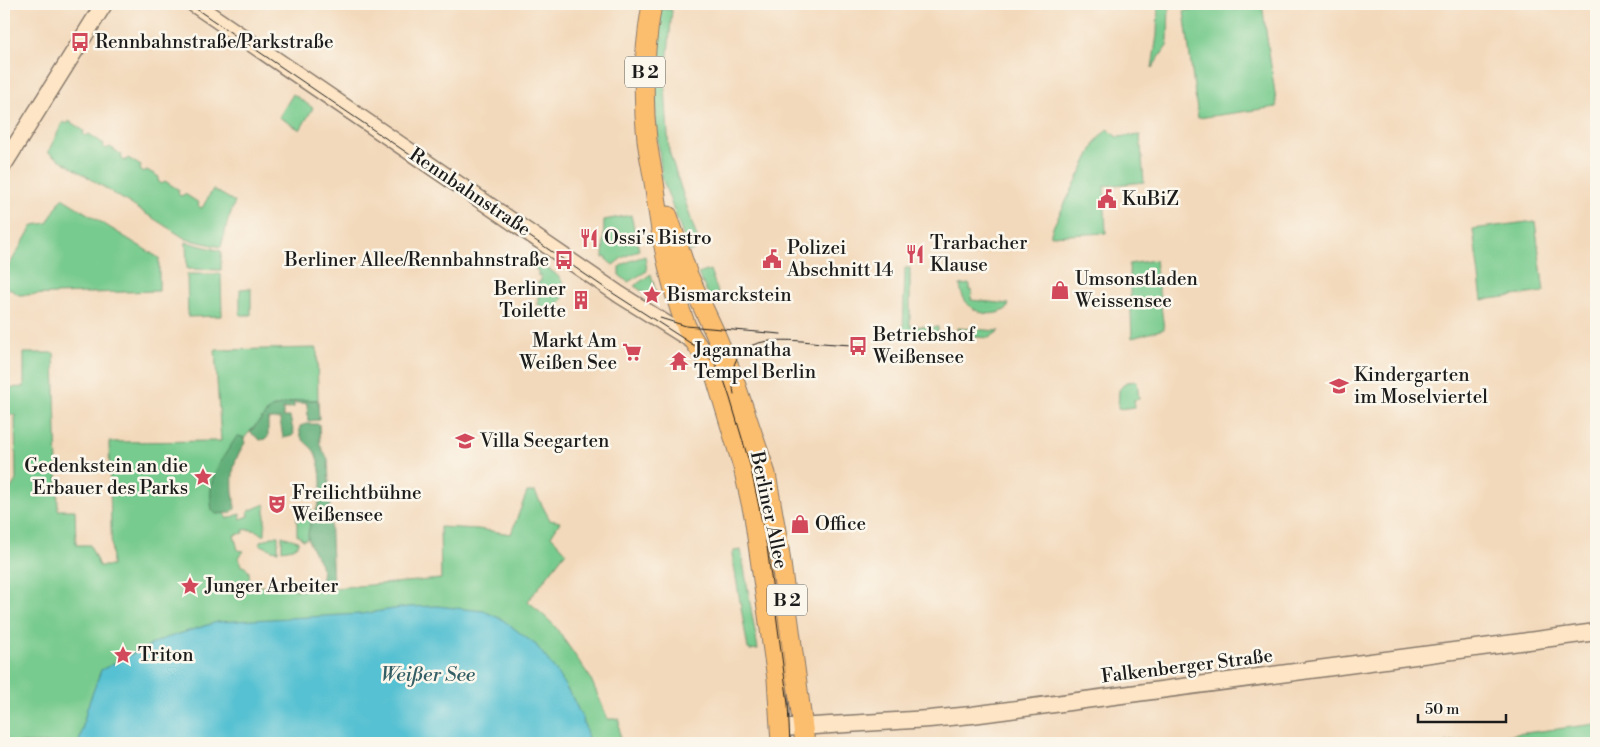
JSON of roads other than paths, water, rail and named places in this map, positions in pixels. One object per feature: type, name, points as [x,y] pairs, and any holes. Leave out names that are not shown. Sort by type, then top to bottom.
[{"type":"main road","name":"Berliner Allee","points":[[652,4],[647,32],[644,102],[647,141],[658,218],[670,274],[684,319],[694,342],[706,358],[715,375],[743,466],[758,543],[777,679],[781,736]]},
{"type":"main road","name":"Berliner Allee","points":[[653,174],[688,275],[715,333],[737,388],[766,474],[780,548],[804,735]]},
{"type":"main road","name":"Rennbahnstraße","points":[[694,342],[722,364],[732,377],[737,388]]},
{"type":"street","points":[[4,164],[104,4]]},
{"type":"street","name":"Rennbahnstraße","points":[[194,4],[628,300],[694,342]]},
{"type":"street","name":"Falkenberger Straße","points":[[781,736],[804,735],[972,715],[1596,632]]},
{"type":"water","name":"Weißer See","points":[[437,606],[484,611],[503,620],[536,645],[554,668],[572,697],[583,719],[589,743],[79,743],[87,708],[101,670],[123,659],[122,655],[124,654],[130,655],[163,639],[217,622],[361,614],[407,607]]},
{"type":"tram line","points":[[189,4],[608,290],[698,348],[713,361],[722,374],[730,398],[750,465],[758,502],[767,547],[782,658],[788,704],[790,743]]},
{"type":"tram line","points":[[660,318],[686,326],[781,334]]},
{"type":"tram line","points":[[734,394],[732,377],[735,363],[740,354],[749,347],[760,343],[787,340],[852,345]]},
{"type":"place","name":"Rennbahnstraße/Parkstraße","points":[[80,42]]},
{"type":"place","name":"KuBiZ","points":[[1107,199]]},
{"type":"place","name":"Ossi's Bistro","points":[[589,238]]},
{"type":"place","name":"Trarbacher Klause","points":[[915,254]]},
{"type":"place","name":"Polizei Abschnitt 14","points":[[772,259]]},
{"type":"place","name":"Berliner Allee/Rennbahnstraße","points":[[564,260]]},
{"type":"place","name":"Umsonstladen Weissensee","points":[[1060,290]]},
{"type":"place","name":"Bismarckstein","points":[[652,295]]},
{"type":"place","name":"Berliner Toilette","points":[[581,300]]},
{"type":"place","name":"Betriebshof Weißensee","points":[[858,346]]},
{"type":"place","name":"Markt Am Weißen See","points":[[632,352]]},
{"type":"place","name":"Jagannatha Tempel Berlin","points":[[679,361]]},
{"type":"place","name":"Kindergarten im Moselviertel","points":[[1339,386]]},
{"type":"place","name":"Villa Seegarten","points":[[465,441]]},
{"type":"place","name":"Gedenkstein an die Erbauer des Parks","points":[[203,477]]},
{"type":"place","name":"Freilichtbühne Weißensee","points":[[277,504]]},
{"type":"place","name":"Office","points":[[800,524]]},
{"type":"place","name":"Junger Arbeiter","points":[[190,586]]},
{"type":"place","name":"Triton","points":[[123,655]]}]
